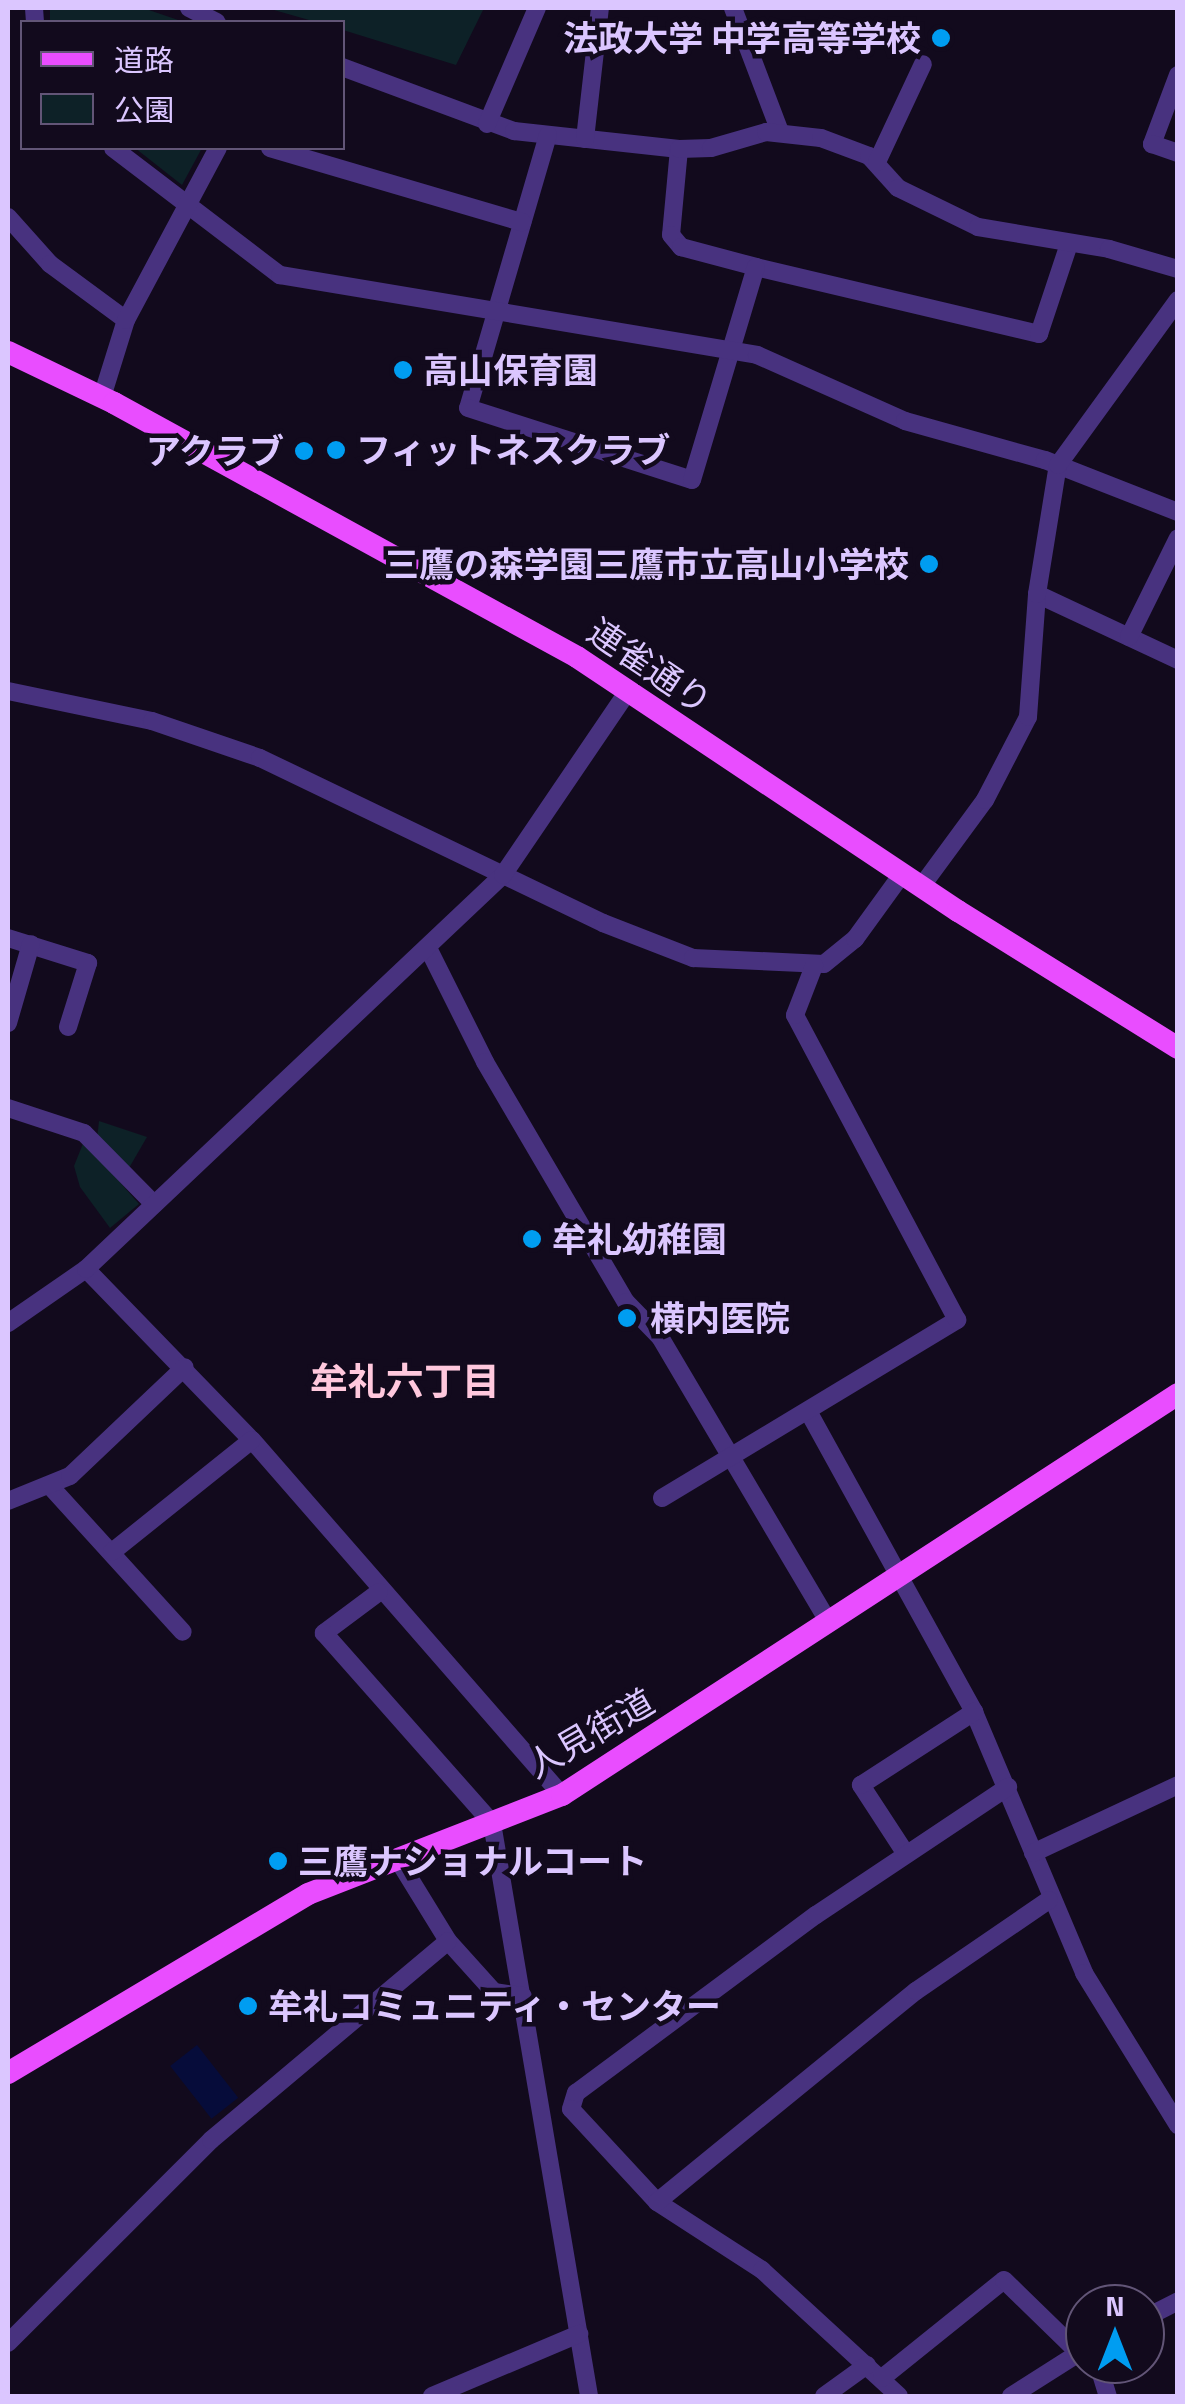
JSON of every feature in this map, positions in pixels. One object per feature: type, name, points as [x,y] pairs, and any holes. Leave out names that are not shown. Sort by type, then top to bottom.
[{"type":"main road","name":"連雀通り","points":[[8,352],[102,397],[464,593],[628,690],[911,880],[1178,1048]]},
{"type":"main road","name":"人見街道","points":[[10,2068],[308,1894],[562,1795],[904,1578],[1178,1394]]},
{"type":"street","points":[[189,8],[212,20]]},
{"type":"street","points":[[487,124],[537,8]]},
{"type":"street","points":[[585,139],[600,8]]},
{"type":"street","points":[[733,8],[780,132]]},
{"type":"street","points":[[877,162],[923,64]]},
{"type":"street","points":[[345,68],[407,86],[487,124],[548,135],[679,149],[780,132],[838,143],[877,162],[898,188],[965,223],[1178,269]]},
{"type":"street","points":[[1178,75],[1152,144],[1178,153]]},
{"type":"street","points":[[548,135],[468,408],[692,480],[756,267]]},
{"type":"street","points":[[679,149],[672,235],[681,247],[756,267],[1039,334],[1069,244]]},
{"type":"street","points":[[116,150],[280,276],[757,355],[906,421],[1058,465],[1178,512]]},
{"type":"street","points":[[102,397],[126,320],[217,150]]},
{"type":"street","points":[[277,150],[522,222]]},
{"type":"street","points":[[8,217],[60,273],[126,320]]},
{"type":"street","points":[[8,691],[152,721],[260,758],[503,875],[693,958],[814,966],[846,949],[995,785],[1028,717],[1037,594],[1058,465],[1178,300]]},
{"type":"street","points":[[1129,637],[1178,538]]},
{"type":"street","points":[[1037,594],[1178,660]]},
{"type":"street","points":[[8,1323],[86,1269],[503,875],[628,690]]},
{"type":"street","points":[[8,938],[88,963],[68,1027]]},
{"type":"street","points":[[8,1023],[31,944]]},
{"type":"street","points":[[428,948],[484,1062],[626,1302],[660,1337],[829,1623]]},
{"type":"street","points":[[662,1498],[957,1320],[795,1015],[814,966]]},
{"type":"street","points":[[8,1108],[84,1134],[154,1204]]},
{"type":"street","points":[[86,1269],[252,1440],[379,1592],[562,1795]]},
{"type":"street","points":[[8,1501],[50,1486],[185,1367]]},
{"type":"street","points":[[808,1410],[904,1578],[974,1712],[1008,1787],[1049,1900],[1132,2060],[1178,2125]]},
{"type":"street","points":[[112,1552],[252,1440]]},
{"type":"street","points":[[50,1486],[183,1632]]},
{"type":"street","points":[[379,1592],[324,1633],[492,1824],[589,2396]]},
{"type":"street","points":[[904,1851],[862,1784],[974,1712]]},
{"type":"street","points":[[1032,1854],[1178,1786]]},
{"type":"street","points":[[571,2109],[576,2093],[904,1851],[1008,1787]]},
{"type":"street","points":[[397,1858],[448,1941],[494,1992],[523,1996]]},
{"type":"street","points":[[657,2202],[916,1991],[1049,1900]]},
{"type":"street","points":[[8,2343],[212,2140],[448,1941]]},
{"type":"street","points":[[542,2108],[571,2109],[657,2202],[762,2270],[899,2396]]},
{"type":"street","points":[[882,2378],[1004,2280],[1065,2336]]},
{"type":"street","points":[[432,2396],[579,2334]]},
{"type":"street","points":[[1011,2396],[1065,2362]]},
{"type":"street","points":[[824,2396],[867,2365]]},
{"type":"green space","points":[[50,8],[143,8],[178,20],[50,20]]},
{"type":"green space","points":[[267,8],[484,8],[456,65],[345,31],[345,20],[309,20]]},
{"type":"green space","points":[[138,150],[201,150],[182,185]]},
{"type":"green space","points":[[99,1121],[147,1137],[129,1168],[97,1139]]},
{"type":"green space","points":[[84,1141],[139,1204],[110,1228],[80,1187],[74,1166]]},
{"type":"shaded area","points":[[197,2045],[238,2098],[211,2119],[170,2066]]},
{"type":"place","name":"法政大学 中学高等学校","points":[[941,38]]},
{"type":"place","name":"高山保育園","points":[[403,370]]},
{"type":"place","name":"フィットネスクラブ","points":[[336,450]]},
{"type":"place","name":"アクラブ","points":[[304,451]]},
{"type":"place","name":"三鷹の森学園三鷹市立高山小学校","points":[[929,564]]},
{"type":"place","name":"牟礼幼稚園","points":[[532,1239]]},
{"type":"place","name":"横内医院","points":[[627,1318]]},
{"type":"place","name":"三鷹ナショナルコート","points":[[278,1861]]},
{"type":"place","name":"牟礼コミュニティ・センター","points":[[248,2006]]},
{"type":"district","name":"牟礼六丁目","points":[[405,1382]]}]
